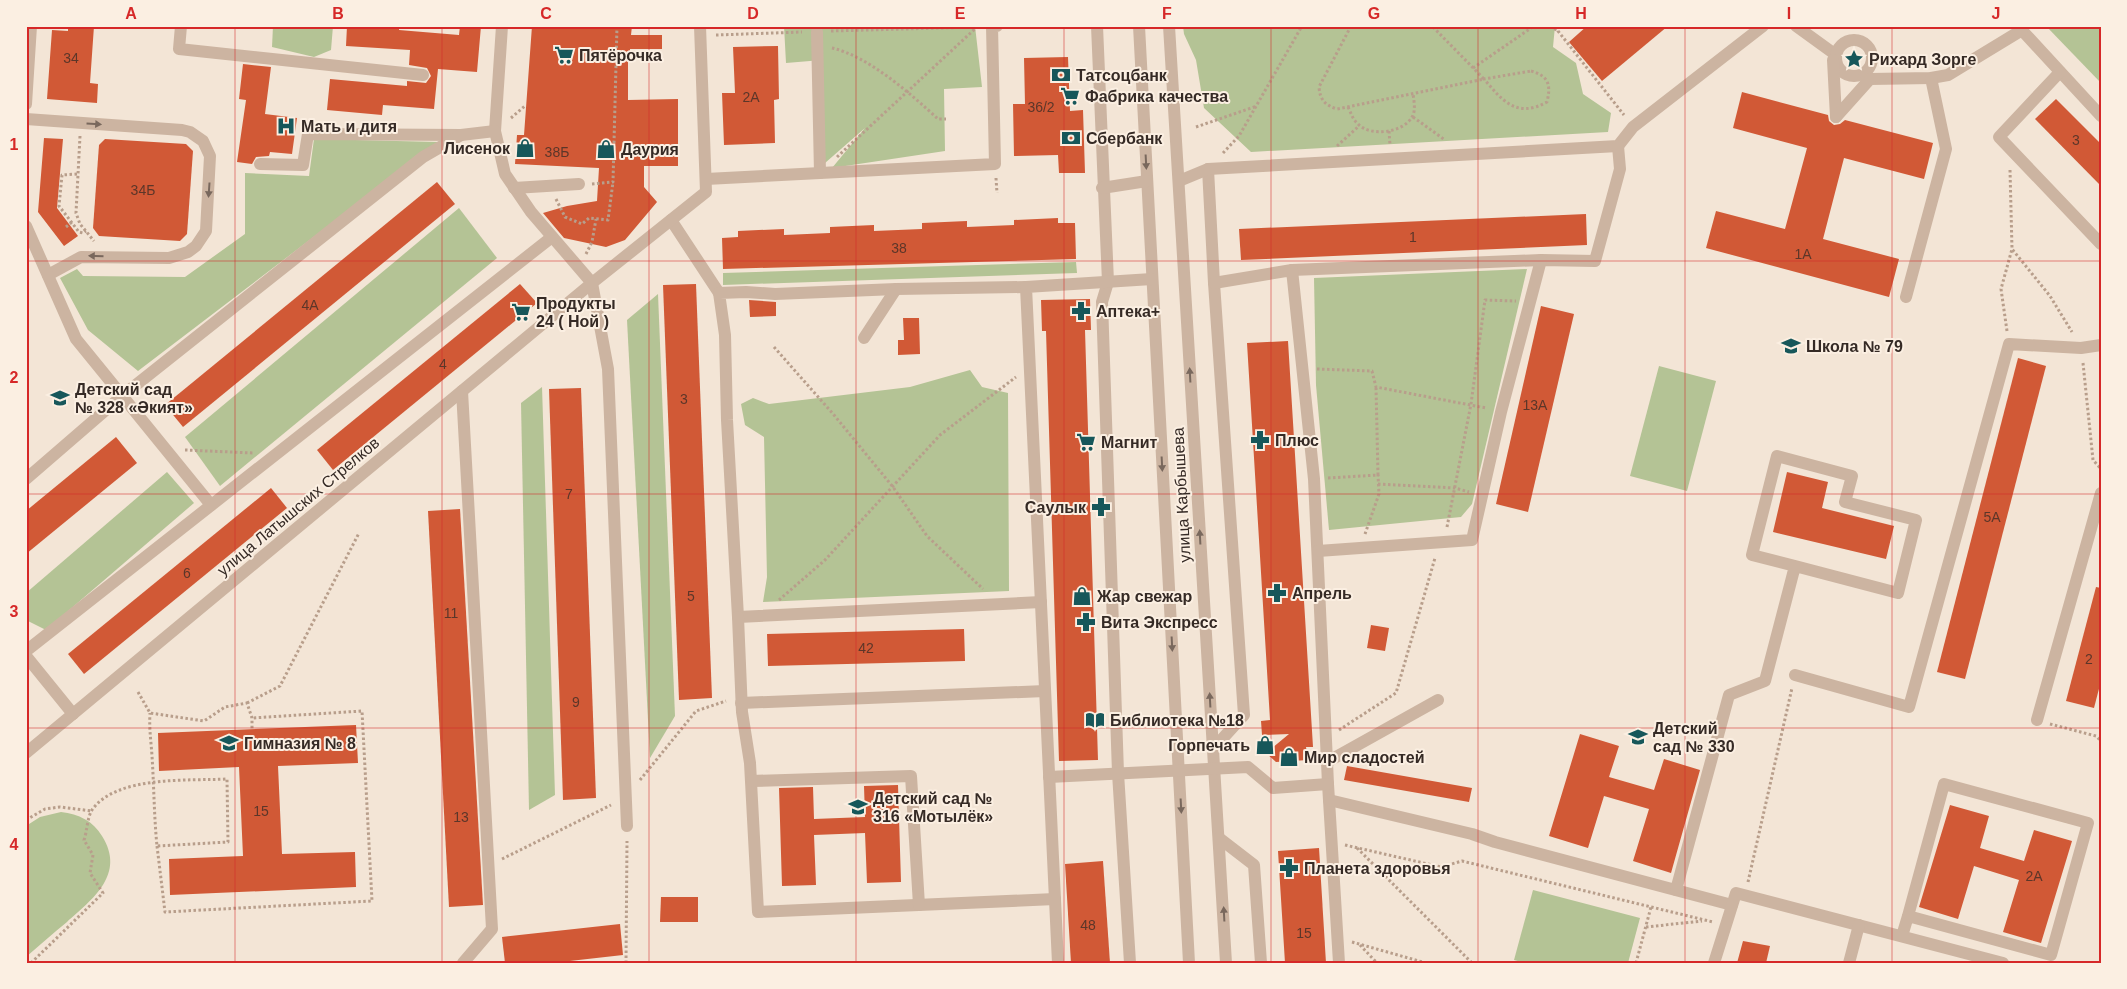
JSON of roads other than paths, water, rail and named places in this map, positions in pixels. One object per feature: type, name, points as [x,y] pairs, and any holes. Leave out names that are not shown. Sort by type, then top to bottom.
[{"type":"street","points":[[26,104],[31,26]]},
{"type":"street","points":[[181,26],[179,49],[423,75]]},
{"type":"street","points":[[502,26],[495,132],[505,174],[531,212],[592,283],[608,369],[627,826]]},
{"type":"street","points":[[700,31],[706,185],[820,173],[995,164],[992,26],[997,26]]},
{"type":"street","points":[[1097,26],[1102,188],[1108,282],[1102,302],[1118,773],[1130,963]]},
{"type":"street","name":"улица Карбышева","points":[[1139,26],[1189,963]]},
{"type":"street","name":"улица Карбышева","points":[[1169,26],[1226,963]]},
{"type":"street","points":[[1214,283],[1292,270],[1541,260],[1595,261],[1620,169],[1618,146],[1633,127],[1763,26]]},
{"type":"street","points":[[1796,26],[1835,54],[1838,66],[1847,74],[1931,78],[1948,74],[2020,28],[2101,116]]},
{"type":"street","points":[[817,32],[820,173]]},
{"type":"street","points":[[1858,41],[1864,43],[1871,52],[1872,58],[1867,76],[1836,117],[1835,54],[1847,42],[1858,41]]},
{"type":"street","points":[[2060,72],[1999,137],[2101,244]]},
{"type":"street","points":[[1906,297],[1946,149],[1931,78]]},
{"type":"street","points":[[26,119],[190,132],[203,141],[210,156],[206,231],[196,246],[183,254],[169,258],[106,256],[77,258],[48,275]]},
{"type":"street","points":[[260,164],[304,165],[308,134],[461,135],[495,132]]},
{"type":"street","points":[[26,479],[122,396],[423,157],[461,135]]},
{"type":"street","points":[[1179,181],[1208,169],[1618,146]]},
{"type":"street","points":[[1208,169],[1214,283],[1244,715],[1213,749]]},
{"type":"street","points":[[1102,188],[1147,181]]},
{"type":"street","points":[[514,188],[578,184]]},
{"type":"street","name":"улица Латышских Стрелков","points":[[26,753],[592,283],[671,220],[706,185]]},
{"type":"street","points":[[671,220],[719,293],[724,335],[741,703],[752,781],[758,912],[1055,899]]},
{"type":"street","points":[[26,226],[76,339],[211,505]]},
{"type":"street","points":[[26,651],[552,237]]},
{"type":"street","points":[[1318,551],[1472,540],[1541,260]]},
{"type":"street","points":[[1292,270],[1304,368],[1314,479],[1328,784],[1339,963]]},
{"type":"street","points":[[719,293],[775,294],[896,289],[1026,287],[1152,279]]},
{"type":"street","points":[[1026,287],[1058,963]]},
{"type":"street","points":[[864,338],[896,289]]},
{"type":"street","points":[[1795,675],[1909,707],[2009,344],[2082,348],[2101,345]]},
{"type":"street","points":[[462,391],[492,929],[463,963]]},
{"type":"street","points":[[1777,456],[1852,476],[1845,502],[1916,520],[1898,593],[1795,566],[1752,555],[1777,456]]},
{"type":"street","points":[[2037,720],[2101,493]]},
{"type":"street","points":[[1676,890],[1729,695],[1765,681],[1795,566]]},
{"type":"street","points":[[738,618],[1041,602]]},
{"type":"street","points":[[26,656],[73,714]]},
{"type":"street","points":[[741,703],[1045,691]]},
{"type":"street","points":[[1327,762],[1438,700]]},
{"type":"street","points":[[1049,777],[1178,769],[1248,768],[1273,788],[1328,784]]},
{"type":"street","points":[[752,781],[911,776],[919,905]]},
{"type":"street","points":[[1902,936],[1944,784],[2088,823],[2051,955],[1908,916]]},
{"type":"street","points":[[1329,800],[1472,834],[1494,842],[1732,906]]},
{"type":"street","points":[[1219,838],[1254,864],[1261,963]]},
{"type":"street","points":[[1714,963],[1736,892],[2000,962]]},
{"type":"street","points":[[1849,963],[1859,925]]},
{"type":"place","name":"Пятёрочка","points":[[564,55]]},
{"type":"place","name":"Рихард Зорге","points":[[1854,59]]},
{"type":"place","name":"Татсоцбанк","points":[[1061,75]]},
{"type":"place","name":"Фабрика качества","points":[[1070,96]]},
{"type":"place","name":"Мать и дитя","points":[[286,126]]},
{"type":"place","name":"Сбербанк","points":[[1071,138]]},
{"type":"place","name":"Лисенок","points":[[525,148]]},
{"type":"place","name":"Даурия","points":[[606,149]]},
{"type":"place","name":"Аптека+","points":[[1081,311]]},
{"type":"place","name":"Продукты 24 ( Ной )","points":[[521,312]]},
{"type":"place","name":"Школа № 79","points":[[1791,346]]},
{"type":"place","name":"Детский сад № 328 «Әкият»","points":[[60,398]]},
{"type":"place","name":"Плюс","points":[[1260,440]]},
{"type":"place","name":"Магнит","points":[[1086,442]]},
{"type":"place","name":"Саулык","points":[[1101,507]]},
{"type":"place","name":"Апрель","points":[[1277,593]]},
{"type":"place","name":"Жар свежар","points":[[1082,596]]},
{"type":"place","name":"Вита Экспресс","points":[[1086,622]]},
{"type":"place","name":"Библиотека №18","points":[[1095,720]]},
{"type":"place","name":"Детский сад № 330","points":[[1638,737]]},
{"type":"place","name":"Гимназия № 8","points":[[229,743]]},
{"type":"place","name":"Горпечать","points":[[1265,745]]},
{"type":"place","name":"Мир сладостей","points":[[1289,757]]},
{"type":"place","name":"Детский сад № 316 «Мотылёк»","points":[[858,807]]},
{"type":"place","name":"Планета здоровья","points":[[1289,868]]}]
